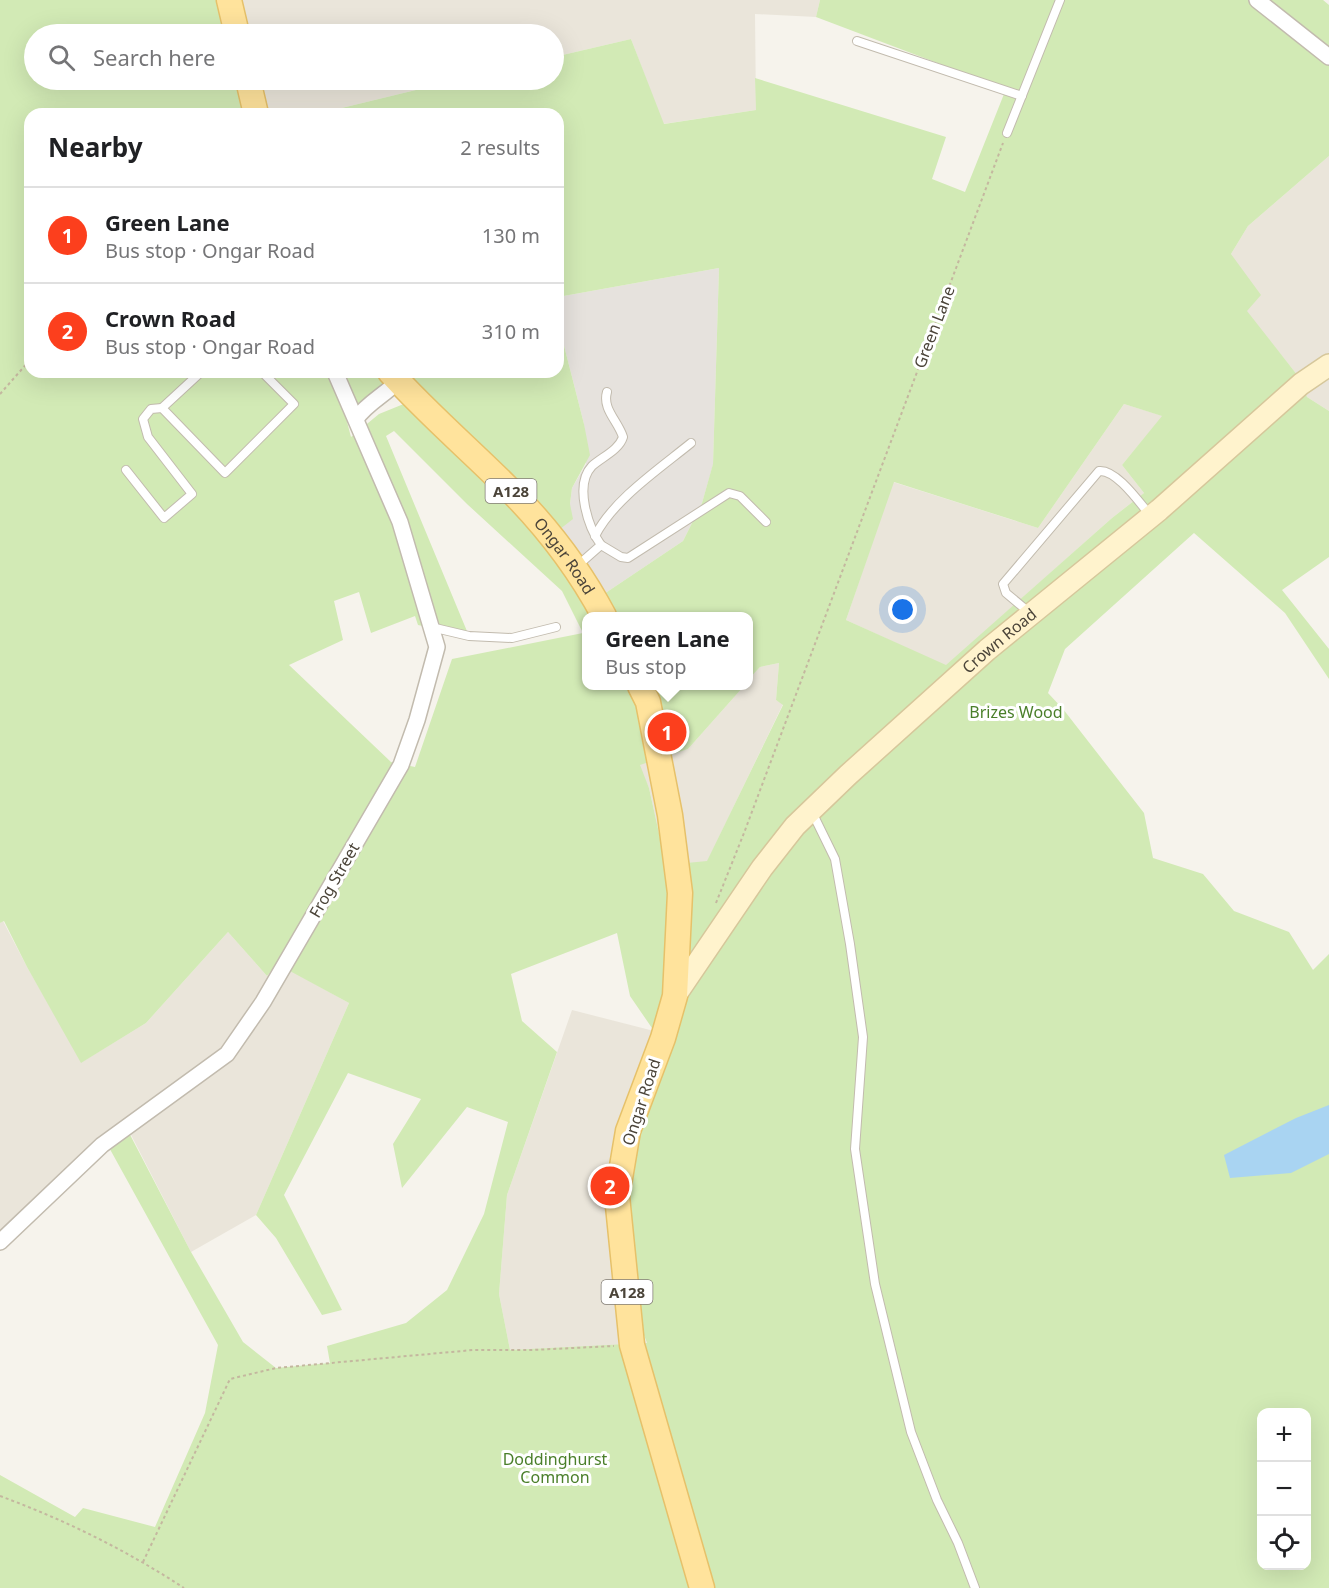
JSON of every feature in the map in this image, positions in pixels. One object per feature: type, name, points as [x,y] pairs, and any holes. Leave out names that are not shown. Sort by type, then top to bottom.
[{"type":"main road","points":[[229,0],[235,24]]},
{"type":"main road","points":[[250,90],[255,108]]},
{"type":"main road","name":"Ongar Road","points":[[395,378],[510,490],[575,568],[602,612]]},
{"type":"main road","name":"Ongar Road","points":[[641,690],[648,702],[670,815],[680,893],[678,939],[675,996],[663,1038],[628,1131],[617,1196],[632,1345],[702,1588]]},
{"type":"street","points":[[1257,0],[1329,57]]},
{"type":"street","name":"Crown Road","points":[[675,996],[762,868],[795,826],[987,650],[1151,516],[1301,384],[1329,365]]},
{"type":"street","name":"Frog Street","points":[[0,1242],[102,1145],[227,1054],[263,1002],[401,765],[417,720],[437,646],[400,522],[338,378]]},
{"type":"street","points":[[356,419],[361,411],[388,392],[394,378]]},
{"type":"street","points":[[678,939],[706,951]]},
{"type":"lane","points":[[1007,134],[1060,0]]},
{"type":"lane","points":[[857,41],[1022,96]]},
{"type":"lane","points":[[126,470],[164,518],[192,494],[148,437],[143,419],[151,409],[162,408],[194,378]]},
{"type":"lane","points":[[162,408],[225,473],[294,404],[271,378]]},
{"type":"lane","points":[[607,392],[606,406],[623,437],[618,445],[593,465],[585,477],[583,491],[594,536],[601,545],[621,557],[628,558],[729,493],[740,496],[766,522]]},
{"type":"lane","points":[[594,536],[602,520],[614,507],[690,443]]},
{"type":"lane","points":[[1031,614],[1006,593],[1003,584],[1099,471],[1105,470],[1113,474],[1151,516]]},
{"type":"lane","points":[[575,568],[601,545]]},
{"type":"lane","points":[[431,627],[469,636],[512,638],[556,627]]},
{"type":"lane","points":[[812,810],[835,860],[863,1037],[855,1149],[875,1284],[911,1432],[975,1588]]},
{"type":"path","name":"Green Lane","points":[[727,921],[715,902],[744,833],[1007,134]]},
{"type":"path","points":[[0,394],[24,367]]},
{"type":"path","points":[[144,1562],[230,1378],[276,1368],[473,1350],[532,1350],[632,1345]]},
{"type":"path","points":[[0,1496],[45,1513],[144,1562],[184,1588]]},
{"type":"shaded area","points":[[229,0],[820,0],[816,17],[755,14],[756,110],[663,124],[631,39],[564,55],[564,24],[235,24]]},
{"type":"shaded area","points":[[250,90],[416,90],[342,108],[255,108]]},
{"type":"shaded area","points":[[1329,156],[1329,411],[1307,397],[1298,376],[1246,311],[1231,254],[1248,226]]},
{"type":"shaded area","points":[[719,268],[713,465],[702,503],[683,541],[595,600],[550,536],[570,504],[572,488],[586,464],[584,424],[564,346],[564,296]]},
{"type":"shaded area","points":[[1124,404],[1163,416],[1122,465],[1144,493],[1112,518],[946,666],[846,620],[893,482],[1038,528]]},
{"type":"shaded area","points":[[779,663],[776,700],[783,704],[707,862],[666,865],[649,788],[638,765],[688,749],[740,690],[753,690],[753,675],[760,667]]},
{"type":"shaded area","points":[[3,921],[82,1062],[146,1023],[228,932],[267,976],[277,963],[349,1003],[256,1215],[191,1252],[127,1127],[0,1244],[0,923]]},
{"type":"shaded area","points":[[572,1010],[654,1031],[626,1289],[647,1344],[510,1350],[499,1294],[507,1195]]},
{"type":"green space","points":[[0,0],[229,0],[235,24],[24,24],[24,90],[250,90],[255,108],[24,108],[24,378],[336,378],[351,437],[379,414],[416,399],[398,382],[361,411],[339,378],[564,378],[564,346],[590,455],[572,488],[570,504],[573,519],[551,536],[595,600],[683,541],[702,503],[713,464],[719,268],[564,296],[564,108],[342,108],[416,90],[564,90],[564,55],[631,39],[664,124],[756,110],[755,78],[946,137],[932,179],[965,192],[1006,89],[816,17],[820,0],[1323,0],[1329,5],[1329,156],[1248,226],[1231,254],[1261,295],[1247,311],[1298,376],[1307,397],[1329,411],[1329,557],[1282,590],[1329,649],[1329,679],[1285,613],[1194,533],[1065,649],[1048,693],[1144,813],[1153,858],[1203,874],[1234,911],[1289,932],[1313,970],[1329,954],[1329,1588],[0,1588],[0,1475],[75,1517],[83,1508],[155,1527],[205,1413],[218,1345],[106,1142],[126,1127],[191,1252],[243,1342],[276,1368],[330,1363],[327,1346],[406,1323],[447,1290],[484,1214],[508,1122],[467,1107],[402,1188],[393,1144],[421,1099],[348,1073],[284,1195],[342,1310],[322,1315],[276,1238],[256,1215],[349,1003],[277,964],[267,976],[228,932],[146,1023],[81,1063],[4,921],[0,923]],"holes":[[[1124,404],[1162,416],[1122,465],[1144,493],[1112,518],[946,665],[846,620],[894,482],[1038,528]],[[394,431],[467,504],[562,591],[582,631],[582,612],[753,612],[753,675],[760,667],[779,663],[776,700],[783,705],[707,861],[666,865],[649,788],[640,765],[688,749],[740,690],[582,690],[582,633],[452,659],[415,767],[391,762],[289,665],[343,640],[334,601],[359,592],[371,633],[415,616],[418,625],[469,636],[386,436]],[[617,933],[630,996],[654,1031],[617,1196],[626,1289],[647,1343],[510,1350],[499,1294],[507,1195],[557,1052],[522,1021],[511,974]]]},
{"type":"water","points":[[1329,1105],[1329,1154],[1291,1173],[1230,1178],[1224,1155],[1296,1118]]},
{"type":"place","name":"Green Lane","points":[[667,732]]},
{"type":"place","name":"Crown Road","points":[[610,1186]]},
{"type":"park label","name":"Brizes Wood","points":[[1016,712]]},
{"type":"park label","name":"Doddinghurst Common","points":[[555,1468]]}]
